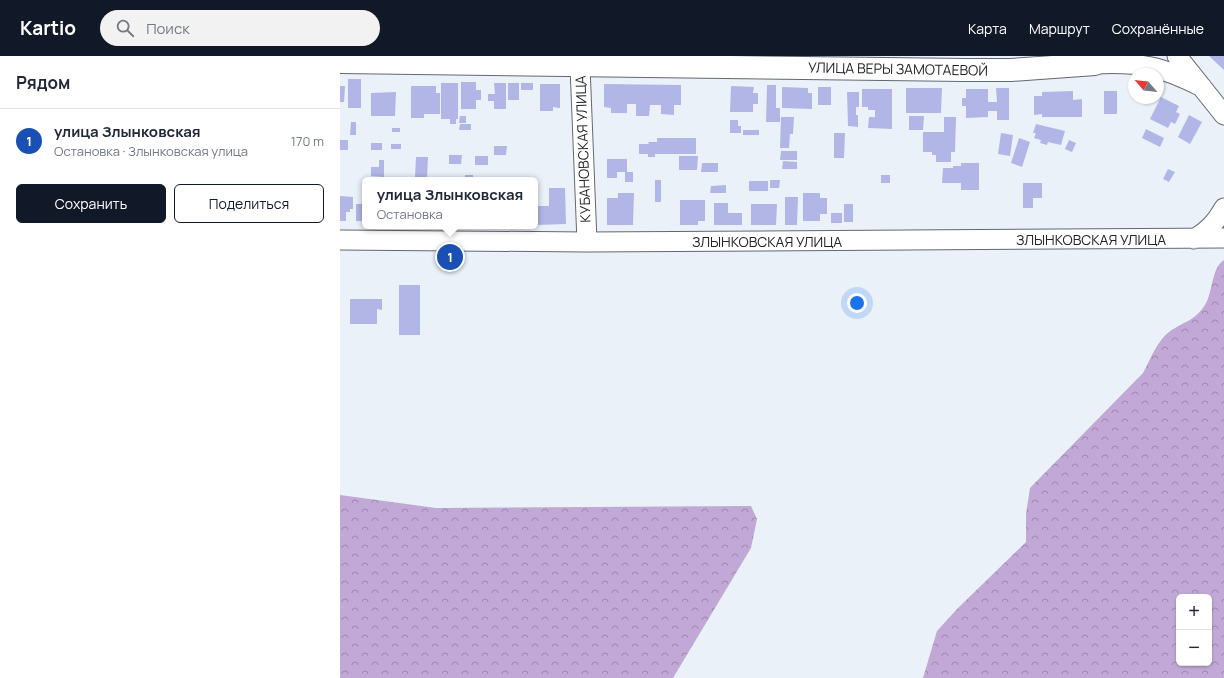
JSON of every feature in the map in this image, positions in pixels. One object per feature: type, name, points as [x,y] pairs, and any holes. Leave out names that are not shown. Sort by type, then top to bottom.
[{"type":"street","points":[[1177,56],[1224,115]]},
{"type":"street","name":"УЛИЦА ВЕРЫ ЗАМОТАЕВОЙ","points":[[340,62],[580,61],[1011,70],[1100,60],[1149,66],[1166,71],[1202,87]]},
{"type":"street","name":"КУБАНОВСКАЯ УЛИЦА","points":[[580,61],[586,242]]},
{"type":"street","points":[[1194,239],[1212,226],[1224,208]]},
{"type":"street","name":"ЗЛЫНКОВСКАЯ УЛИЦА","points":[[340,240],[586,242],[1224,238]]},
{"type":"green space","points":[[1224,260],[1224,678],[923,678],[937,631],[957,609],[1026,542],[1026,514],[1030,488],[1143,373],[1161,340],[1174,328],[1193,318],[1201,311],[1208,300],[1214,275]]},
{"type":"green space","points":[[340,495],[436,508],[751,506],[757,519],[751,548],[673,678],[340,678]]},
{"type":"building","points":[[1209,56],[1224,56],[1224,70]]},
{"type":"building","points":[[348,79],[361,79],[361,108],[348,108]]},
{"type":"building","points":[[461,82],[476,82],[476,90],[481,90],[481,100],[476,100],[476,109],[461,109]]},
{"type":"building","points":[[441,83],[458,83],[458,119],[456,119],[456,124],[450,124],[450,119],[441,119]]},
{"type":"building","points":[[494,83],[506,83],[506,109],[494,109],[494,101],[488,101],[488,94],[495,94]]},
{"type":"building","points":[[508,83],[519,83],[519,100],[508,100]]},
{"type":"building","points":[[521,83],[533,83],[533,90],[521,90]]},
{"type":"building","points":[[540,84],[560,84],[560,108],[553,107],[553,111],[540,111]]},
{"type":"building","points":[[604,84],[681,85],[681,105],[674,105],[674,115],[661,114],[661,105],[650,105],[649,116],[636,116],[636,104],[627,104],[627,113],[611,113],[611,108],[604,107]]},
{"type":"building","points":[[767,85],[776,85],[776,108],[780,108],[780,122],[766,122]]},
{"type":"building","points":[[340,86],[345,86],[344,102],[340,102]]},
{"type":"building","points":[[411,86],[436,86],[436,93],[440,93],[440,114],[424,114],[424,118],[411,118]]},
{"type":"building","points":[[731,86],[754,87],[753,93],[758,93],[758,104],[753,104],[753,112],[730,112]]},
{"type":"building","points":[[782,87],[808,88],[808,93],[812,93],[812,109],[782,108]]},
{"type":"building","points":[[818,87],[831,87],[831,105],[818,105]]},
{"type":"building","points":[[906,88],[942,88],[941,113],[906,113]]},
{"type":"building","points":[[996,88],[1009,88],[1009,120],[997,120],[997,111],[988,111],[988,117],[966,118],[966,106],[962,106],[962,98],[966,98],[966,89],[988,89],[988,102],[997,102]]},
{"type":"building","points":[[862,89],[892,89],[892,129],[868,128],[869,117],[875,117],[875,110],[868,110],[868,107],[862,107]]},
{"type":"building","points":[[1073,91],[1073,100],[1082,99],[1082,117],[1042,117],[1042,114],[1034,115],[1034,96],[1042,96],[1042,92]]},
{"type":"building","points":[[1104,91],[1117,91],[1117,114],[1104,114]]},
{"type":"building","points":[[396,92],[395,116],[371,116],[371,93]]},
{"type":"building","points":[[847,92],[859,92],[859,107],[856,107],[858,127],[848,126]]},
{"type":"building","points":[[1164,98],[1179,106],[1176,112],[1180,114],[1175,124],[1171,122],[1168,128],[1150,119],[1158,104],[1164,104]]},
{"type":"building","points":[[1189,115],[1202,122],[1190,144],[1178,137]]},
{"type":"building","points":[[460,116],[466,116],[466,123],[459,123]]},
{"type":"building","points":[[909,116],[924,116],[923,130],[909,130]]},
{"type":"building","points":[[781,117],[794,117],[793,134],[790,134],[789,148],[780,148]]},
{"type":"building","points":[[944,117],[956,117],[955,152],[951,152],[951,162],[936,162],[936,155],[932,155],[932,152],[923,152],[923,132],[944,132]]},
{"type":"building","points":[[730,120],[738,120],[738,126],[741,126],[741,133],[730,133]]},
{"type":"building","points":[[351,122],[356,122],[356,135],[350,135]]},
{"type":"building","points":[[460,124],[471,124],[471,130],[459,130]]},
{"type":"building","points":[[1036,124],[1065,131],[1061,145],[1048,142],[1047,145],[1040,143],[1041,140],[1034,138],[1036,133],[1033,133]]},
{"type":"building","points":[[392,128],[400,128],[400,132],[392,132]]},
{"type":"building","points":[[1146,129],[1164,138],[1160,147],[1142,138]]},
{"type":"building","points":[[743,130],[759,130],[759,135],[743,135]]},
{"type":"building","points":[[834,133],[845,133],[844,158],[834,158]]},
{"type":"building","points":[[1001,133],[1013,135],[1010,156],[998,154]]},
{"type":"building","points":[[657,138],[696,138],[696,154],[655,154],[655,157],[648,157],[648,154],[639,154],[639,144],[657,142]]},
{"type":"building","points":[[1019,138],[1030,142],[1022,167],[1011,163]]},
{"type":"building","points":[[340,140],[348,140],[348,150],[340,150]]},
{"type":"building","points":[[1069,140],[1076,143],[1072,152],[1065,149]]},
{"type":"building","points":[[371,143],[382,143],[382,150],[371,150]]},
{"type":"building","points":[[391,144],[401,144],[401,149],[391,149]]},
{"type":"building","points":[[494,146],[507,146],[506,155],[494,155]]},
{"type":"building","points":[[781,151],[797,151],[797,160],[780,160]]},
{"type":"building","points":[[449,155],[462,155],[461,164],[449,164]]},
{"type":"building","points":[[475,156],[488,156],[488,165],[475,165]]},
{"type":"building","points":[[679,156],[698,156],[697,170],[679,170]]},
{"type":"building","points":[[416,157],[428,157],[427,177],[415,177]]},
{"type":"building","points":[[607,159],[627,159],[627,172],[633,172],[633,182],[625,182],[625,172],[617,172],[617,178],[607,178]]},
{"type":"building","points":[[379,160],[384,160],[384,177],[371,176],[371,167],[379,167]]},
{"type":"building","points":[[783,161],[797,162],[797,169],[782,169]]},
{"type":"building","points":[[702,163],[718,163],[718,172],[701,172]]},
{"type":"building","points":[[961,163],[979,163],[979,190],[961,190],[961,183],[942,183],[943,168],[961,166]]},
{"type":"building","points":[[1168,169],[1175,172],[1169,182],[1163,179]]},
{"type":"building","points":[[465,175],[473,175],[473,177],[465,177]]},
{"type":"building","points":[[881,175],[890,175],[890,183],[881,183]]},
{"type":"building","points":[[655,180],[661,180],[661,202],[655,202]]},
{"type":"building","points":[[770,180],[780,180],[779,188],[770,188]]},
{"type":"building","points":[[749,181],[768,181],[768,191],[749,191]]},
{"type":"building","points":[[1023,183],[1042,183],[1042,198],[1033,198],[1033,208],[1023,208]]},
{"type":"building","points":[[726,185],[726,193],[710,193],[711,186]]},
{"type":"building","points":[[549,188],[565,188],[566,224],[538,225],[538,206],[549,206]]},
{"type":"building","points":[[618,193],[634,193],[633,225],[607,225],[607,198],[618,198]]},
{"type":"building","points":[[803,193],[820,193],[820,198],[827,198],[827,214],[820,214],[820,221],[803,221]]},
{"type":"building","points":[[340,196],[353,197],[353,209],[350,209],[350,212],[346,212],[346,221],[340,221]]},
{"type":"building","points":[[785,197],[798,197],[797,225],[785,225]]},
{"type":"building","points":[[680,200],[705,200],[705,221],[698,221],[698,225],[680,225]]},
{"type":"building","points":[[714,203],[728,203],[728,213],[742,213],[742,225],[714,225]]},
{"type":"building","points":[[356,204],[362,204],[362,221],[356,221]]},
{"type":"building","points":[[751,204],[777,204],[776,225],[751,225]]},
{"type":"building","points":[[844,204],[853,204],[853,222],[844,222]]},
{"type":"building","points":[[831,213],[842,213],[842,223],[831,223]]},
{"type":"building","points":[[399,285],[420,285],[420,335],[399,335]]},
{"type":"building","points":[[350,299],[382,299],[382,310],[377,309],[377,324],[350,324]]},
{"type":"place","name":"улица Злынковская","points":[[450,257]]}]
